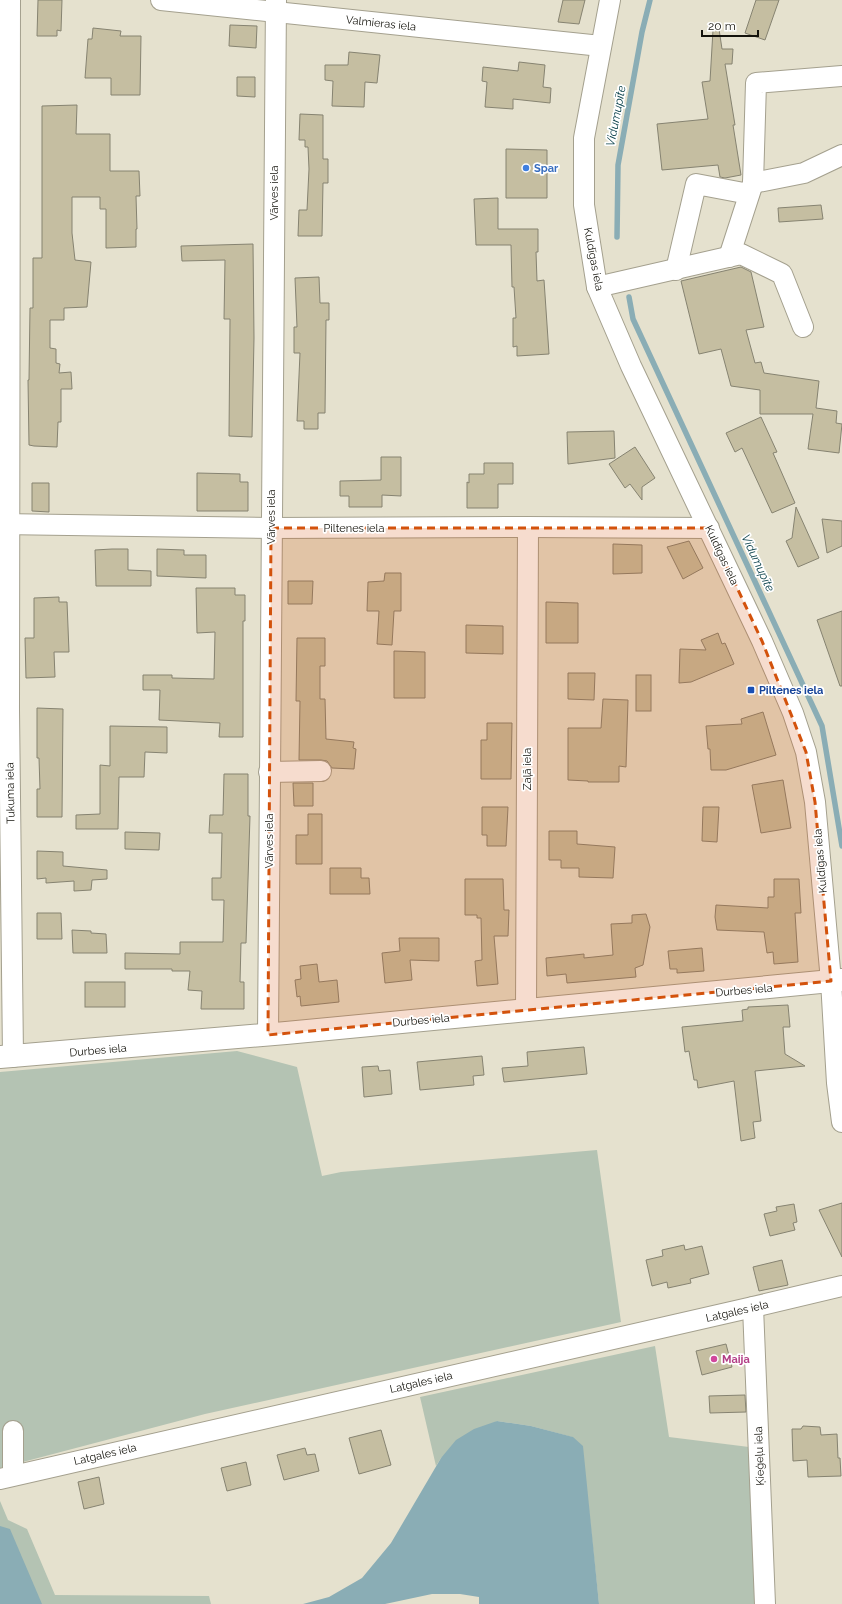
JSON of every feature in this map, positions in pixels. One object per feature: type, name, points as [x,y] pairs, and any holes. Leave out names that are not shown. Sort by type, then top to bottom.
[{"type":"main road","name":"Durbes iela","points":[[6,1057],[268,1035],[836,980]]},
{"type":"street","name":"Tukuma iela","points":[[6,1057],[5,524],[10,0]]},
{"type":"street","name":"Valmieras iela","points":[[161,0],[276,6],[600,46]]},
{"type":"street","name":"Kuldīgas iela","points":[[610,0],[600,46],[584,138],[584,205],[597,287],[631,366],[709,528],[777,677],[793,713],[806,752],[815,802],[836,980],[837,1083],[842,1122]]},
{"type":"street","name":"Vārves iela","points":[[268,1035],[276,6]]},
{"type":"street","points":[[729,257],[751,189],[756,83],[842,76]]},
{"type":"street","points":[[676,270],[696,184],[751,189],[804,173],[842,155]]},
{"type":"street","points":[[597,287],[741,254],[782,274],[804,327]]},
{"type":"street","name":"Piltenes iela","points":[[5,524],[271,528],[709,528]]},
{"type":"street","name":"Zaļā iela","points":[[526,1011],[528,527]]},
{"type":"street","points":[[270,772],[321,771]]},
{"type":"street","name":"Latgales iela","points":[[6,1477],[842,1286]]},
{"type":"street","name":"Ķieģeļu iela","points":[[753,1307],[765,1604]]},
{"type":"street","points":[[6,1477],[13,1431]]},
{"type":"highlighted area","points":[[271,528],[709,528],[762,641],[806,752],[815,802],[831,981],[268,1035]]},
{"type":"green space","points":[[237,1051],[297,1067],[322,1176],[341,1172],[597,1150],[621,1322],[205,1414],[0,1468],[0,1072]]},
{"type":"green space","points":[[655,1346],[669,1437],[749,1447],[755,1604],[599,1604],[582,1446],[572,1437],[531,1426],[497,1421],[441,1458],[436,1466],[420,1397]]},
{"type":"green space","points":[[0,1501],[8,1520],[27,1529],[55,1595],[209,1596],[211,1604],[0,1604]]},
{"type":"water","points":[[497,1421],[531,1426],[573,1437],[583,1446],[599,1604],[479,1604],[479,1597],[460,1594],[432,1594],[385,1604],[303,1604],[329,1597],[362,1578],[391,1543],[441,1458],[456,1440],[474,1429]]},
{"type":"water","points":[[0,1526],[10,1529],[42,1604],[0,1604]]},
{"type":"building","points":[[38,0],[62,0],[61,31],[57,30],[57,36],[37,36]]},
{"type":"building","points":[[563,0],[585,0],[579,24],[558,22]]},
{"type":"building","points":[[756,0],[779,0],[765,40],[745,33]]},
{"type":"building","points":[[230,25],[257,26],[256,48],[229,46]]},
{"type":"building","points":[[93,28],[121,31],[120,36],[141,36],[140,95],[111,95],[111,78],[85,78],[88,39],[92,39]]},
{"type":"building","points":[[719,29],[722,49],[733,49],[732,64],[725,64],[741,175],[725,178],[720,177],[718,165],[662,170],[657,124],[708,119],[702,82],[710,81],[713,30]]},
{"type":"building","points":[[349,52],[380,55],[377,83],[365,82],[364,107],[332,106],[333,81],[325,80],[325,65],[348,65]]},
{"type":"building","points":[[519,62],[545,65],[543,87],[551,88],[550,103],[513,99],[513,109],[485,107],[487,82],[482,81],[483,67],[518,71]]},
{"type":"building","points":[[237,77],[255,77],[255,97],[237,96]]},
{"type":"building","points":[[77,105],[76,134],[110,134],[110,171],[139,171],[140,196],[136,196],[136,247],[106,248],[106,209],[100,209],[100,197],[72,197],[72,233],[75,260],[91,262],[87,307],[64,308],[64,320],[50,320],[50,348],[56,349],[56,363],[60,364],[59,373],[71,372],[72,389],[61,389],[61,422],[58,422],[57,447],[34,446],[29,445],[28,380],[30,308],[33,308],[33,258],[42,258],[42,106]]},
{"type":"building","points":[[300,114],[323,115],[323,159],[328,159],[328,183],[323,183],[322,236],[298,236],[299,210],[307,210],[309,169],[308,147],[305,147],[305,140],[299,140]]},
{"type":"building","name":"Spar","points":[[506,149],[547,150],[547,198],[506,198]]},
{"type":"building","points":[[498,198],[498,229],[538,229],[538,252],[536,252],[537,281],[544,280],[549,354],[517,356],[517,346],[513,347],[513,318],[516,318],[514,287],[512,287],[511,245],[476,245],[474,199]]},
{"type":"building","points":[[821,205],[823,219],[779,222],[778,208]]},
{"type":"building","points":[[253,244],[254,338],[252,437],[229,436],[230,319],[224,319],[225,260],[182,261],[181,246]]},
{"type":"building","points":[[741,267],[751,272],[764,327],[746,330],[755,363],[761,362],[764,373],[819,381],[816,408],[837,411],[836,423],[842,424],[839,453],[808,449],[813,414],[760,414],[760,390],[731,386],[721,349],[699,354],[681,281]]},
{"type":"building","points":[[319,277],[320,303],[329,303],[329,320],[326,320],[325,413],[318,413],[318,429],[304,429],[304,421],[297,421],[300,353],[294,353],[294,327],[297,327],[295,278]]},
{"type":"building","points":[[761,417],[777,452],[773,453],[795,503],[772,513],[742,448],[735,452],[726,433]]},
{"type":"building","points":[[614,431],[615,458],[568,464],[567,432]]},
{"type":"building","points":[[635,447],[655,478],[642,487],[642,500],[630,484],[625,488],[609,464]]},
{"type":"building","points":[[381,457],[401,457],[401,496],[382,495],[382,507],[349,507],[349,496],[340,496],[340,481],[381,480]]},
{"type":"building","points":[[484,463],[513,463],[513,484],[498,484],[498,508],[467,508],[467,482],[469,483],[469,474],[484,474]]},
{"type":"building","points":[[197,473],[240,474],[240,482],[248,482],[248,511],[197,511]]},
{"type":"building","points":[[32,483],[49,483],[49,512],[32,511]]},
{"type":"building","points":[[796,507],[819,558],[798,567],[786,541],[792,538]]},
{"type":"building","points":[[822,519],[842,521],[842,546],[827,553]]},
{"type":"building","points":[[689,541],[703,568],[683,579],[667,547]]},
{"type":"building","points":[[613,544],[642,545],[642,573],[613,574]]},
{"type":"building","points":[[128,549],[128,570],[151,571],[151,586],[96,586],[95,550]]},
{"type":"building","points":[[157,549],[184,550],[184,555],[206,555],[206,578],[157,576]]},
{"type":"building","points":[[385,573],[401,573],[401,611],[394,611],[392,645],[377,644],[379,611],[367,611],[368,582],[384,581]]},
{"type":"building","points":[[288,581],[313,581],[312,604],[288,604]]},
{"type":"building","points":[[196,588],[235,588],[235,595],[245,595],[245,621],[243,621],[243,737],[219,737],[220,723],[159,720],[160,690],[143,690],[143,675],[172,675],[172,678],[214,679],[215,632],[197,633]]},
{"type":"building","points":[[59,597],[59,602],[67,602],[69,652],[54,652],[55,677],[26,678],[25,638],[34,638],[34,598]]},
{"type":"building","points":[[546,602],[578,603],[578,643],[546,643]]},
{"type":"building","points":[[842,611],[842,686],[840,686],[817,620]]},
{"type":"building","points":[[466,625],[503,626],[503,654],[466,653]]},
{"type":"building","points":[[718,633],[722,644],[725,643],[734,664],[691,682],[679,683],[680,649],[706,650],[701,640]]},
{"type":"building","points":[[297,638],[325,638],[325,666],[320,666],[320,699],[325,699],[326,739],[354,742],[353,748],[356,749],[354,769],[332,768],[327,761],[321,760],[299,760],[300,701],[296,701]]},
{"type":"building","points":[[394,651],[425,652],[425,698],[394,698]]},
{"type":"building","points":[[568,673],[595,673],[594,700],[568,699]]},
{"type":"building","points":[[636,675],[651,675],[651,711],[636,711]]},
{"type":"building","points":[[603,699],[628,700],[626,767],[619,766],[619,782],[588,782],[568,780],[568,728],[601,728]]},
{"type":"building","points":[[37,708],[63,709],[62,817],[37,817],[37,789],[40,789],[39,758],[37,758]]},
{"type":"building","points":[[763,712],[776,755],[726,770],[711,770],[710,749],[708,749],[706,726],[742,724],[741,719]]},
{"type":"building","points":[[487,723],[512,723],[511,779],[481,779],[481,740],[487,740]]},
{"type":"building","points":[[110,726],[167,727],[167,753],[145,752],[144,777],[119,777],[118,829],[76,829],[76,815],[100,814],[100,765],[110,766]]},
{"type":"building","points":[[224,774],[248,774],[248,816],[250,816],[246,943],[241,943],[240,982],[244,982],[244,1009],[201,1009],[202,991],[188,990],[190,971],[172,971],[172,969],[125,969],[125,953],[180,954],[180,942],[223,942],[224,900],[212,900],[212,878],[221,878],[222,833],[209,833],[210,815],[223,815]]},
{"type":"building","points":[[783,780],[791,828],[761,833],[752,785]]},
{"type":"building","points":[[293,783],[313,783],[313,806],[294,806]]},
{"type":"building","points":[[482,807],[508,807],[506,846],[487,846],[487,835],[482,835]]},
{"type":"building","points":[[703,807],[719,807],[717,842],[702,841]]},
{"type":"building","points":[[308,814],[322,814],[322,864],[296,864],[296,835],[308,835]]},
{"type":"building","points":[[549,831],[577,831],[577,844],[615,847],[613,878],[579,877],[579,868],[561,868],[561,860],[549,860]]},
{"type":"building","points":[[125,832],[160,833],[159,850],[125,849]]},
{"type":"building","points":[[37,851],[63,852],[63,866],[107,870],[107,879],[92,880],[91,890],[74,891],[74,881],[46,883],[46,878],[37,879]]},
{"type":"building","points":[[330,868],[361,868],[361,878],[369,878],[370,894],[330,894]]},
{"type":"building","points":[[465,879],[503,879],[504,910],[509,910],[508,936],[494,936],[498,984],[477,986],[475,961],[482,960],[481,918],[477,918],[477,915],[465,915]]},
{"type":"building","points":[[774,879],[799,879],[801,913],[795,913],[798,962],[774,964],[773,952],[767,953],[764,932],[717,930],[715,917],[716,905],[768,908],[768,897],[774,897]]},
{"type":"building","points":[[37,913],[61,913],[62,939],[37,939]]},
{"type":"building","points":[[646,914],[650,927],[643,965],[635,968],[636,977],[567,983],[566,974],[547,976],[546,958],[584,954],[584,958],[613,955],[611,924],[632,923],[632,915]]},
{"type":"building","points":[[72,930],[91,931],[91,933],[106,934],[107,953],[73,953]]},
{"type":"building","points":[[399,938],[439,938],[439,961],[410,960],[412,980],[385,983],[382,953],[400,951]]},
{"type":"building","points":[[702,948],[704,971],[677,973],[677,969],[670,969],[668,951]]},
{"type":"building","points":[[317,964],[319,982],[337,980],[339,1002],[301,1006],[300,996],[297,997],[295,980],[301,979],[300,966]]},
{"type":"building","points":[[85,982],[125,982],[125,1007],[85,1007]]},
{"type":"building","points":[[788,1005],[790,1027],[783,1027],[785,1054],[805,1066],[755,1071],[761,1121],[753,1122],[755,1138],[741,1141],[734,1081],[698,1088],[697,1080],[694,1080],[689,1051],[685,1052],[682,1027],[743,1021],[742,1010],[748,1009],[748,1007]]},
{"type":"building","points":[[584,1047],[587,1074],[504,1082],[502,1068],[528,1066],[527,1052]]},
{"type":"building","points":[[482,1056],[484,1075],[473,1076],[474,1085],[420,1090],[417,1062]]},
{"type":"building","points":[[378,1066],[379,1071],[390,1070],[392,1094],[364,1097],[362,1067]]},
{"type":"building","points":[[842,1203],[842,1257],[819,1210]]},
{"type":"building","points":[[794,1204],[797,1222],[793,1223],[795,1230],[770,1236],[764,1214],[777,1211],[776,1207]]},
{"type":"building","points":[[684,1245],[685,1250],[702,1246],[709,1274],[690,1279],[691,1283],[668,1288],[667,1282],[652,1286],[646,1260],[663,1256],[662,1250]]},
{"type":"building","points":[[782,1260],[788,1285],[759,1291],[753,1267]]},
{"type":"building","name":"Maija","points":[[726,1344],[732,1367],[702,1375],[696,1351]]},
{"type":"building","points":[[745,1395],[746,1412],[710,1413],[709,1396]]},
{"type":"building","points":[[803,1426],[820,1427],[821,1435],[837,1434],[838,1458],[840,1458],[841,1476],[808,1477],[807,1460],[793,1461],[792,1429],[801,1429]]},
{"type":"building","points":[[381,1430],[391,1465],[359,1474],[349,1438]]},
{"type":"building","points":[[305,1448],[307,1455],[315,1454],[319,1471],[284,1480],[277,1455]]},
{"type":"building","points":[[246,1462],[251,1485],[227,1491],[221,1468]]},
{"type":"building","points":[[99,1477],[104,1504],[84,1509],[78,1482]]},
{"type":"waterway","name":"Vidumupīte","points":[[617,237],[618,165],[642,32],[650,0]]},
{"type":"waterway","name":"Vidumupīte","points":[[629,297],[633,319],[822,726],[842,846]]},
{"type":"place","name":"Spar","points":[[526,168]]},
{"type":"place","name":"Piltenes iela","points":[[751,690]]},
{"type":"place","name":"Maija","points":[[714,1359]]}]
